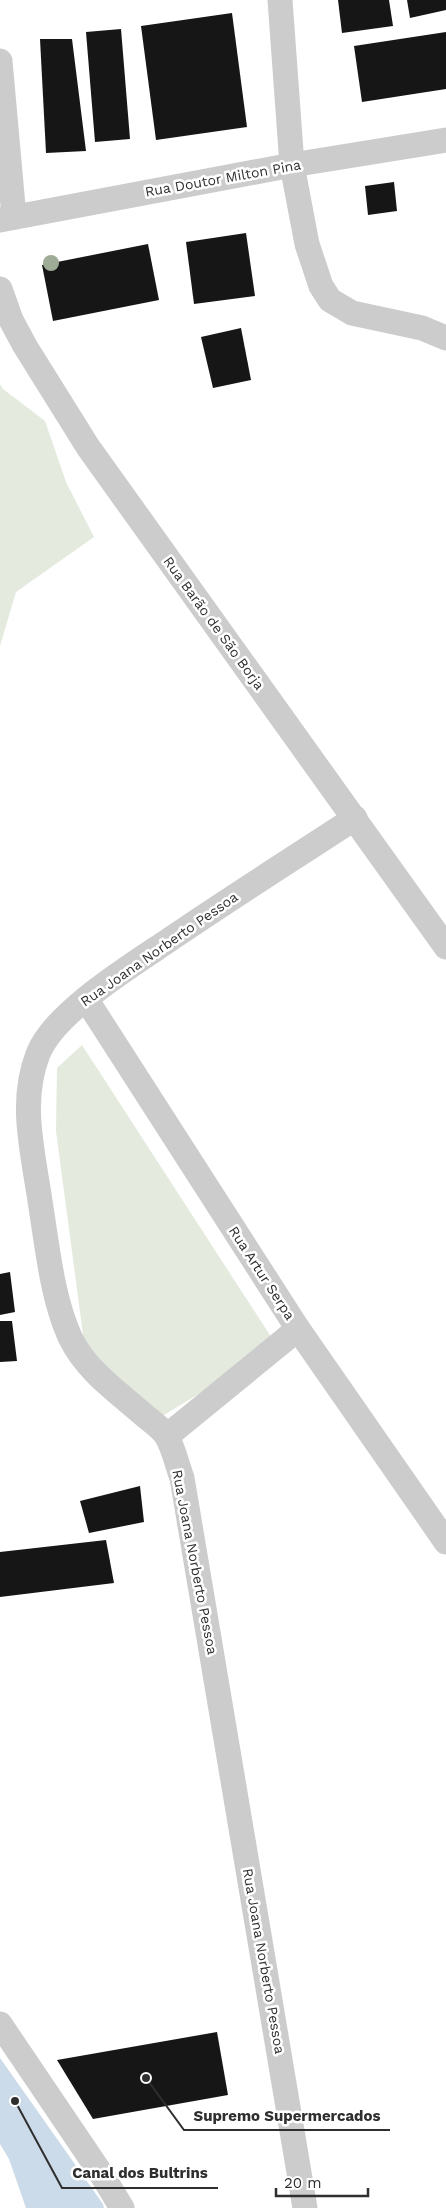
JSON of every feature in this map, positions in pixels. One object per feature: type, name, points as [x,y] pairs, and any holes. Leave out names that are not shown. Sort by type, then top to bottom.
[{"type":"street","points":[[280,0],[292,165],[313,268],[321,286],[330,300],[352,313],[422,328],[446,338]]},
{"type":"street","points":[[0,61],[7,218]]},
{"type":"street","name":"Rua Doutor Milton Pina","points":[[7,218],[292,165],[446,140]]},
{"type":"street","name":"Rua Barão de São Borja","points":[[0,289],[11,320],[25,346],[88,447],[446,947]]},
{"type":"street","name":"Rua Joana Norberto Pessoa","points":[[305,2208],[182,1478],[167,1436],[97,1374],[81,1355],[70,1337],[61,1312],[54,1282],[28,1116],[28,1092],[34,1066],[44,1043],[67,1016],[86,999],[210,912],[355,818]]},
{"type":"street","name":"Rua Artur Serpa","points":[[86,999],[298,1329],[446,1542]]},
{"type":"street","points":[[167,1436],[298,1329]]},
{"type":"street","points":[[0,2024],[102,2175],[122,2208]]},
{"type":"shaded area","points":[[0,384],[3,389],[45,421],[66,482],[94,537],[16,592],[0,646]]},
{"type":"shaded area","points":[[82,1045],[277,1346],[156,1420],[84,1342],[56,1131],[57,1068]]},
{"type":"water","points":[[0,2058],[104,2208],[26,2208],[9,2159],[0,2144]]},
{"type":"building","points":[[338,0],[389,0],[393,26],[342,33]]},
{"type":"building","points":[[407,0],[446,0],[446,10],[410,18]]},
{"type":"building","points":[[232,13],[247,127],[156,140],[141,26]]},
{"type":"building","points":[[121,29],[130,139],[95,142],[86,32]]},
{"type":"building","points":[[446,32],[446,89],[362,102],[354,46]]},
{"type":"building","points":[[40,39],[72,39],[86,151],[46,153]]},
{"type":"building","points":[[394,182],[397,211],[368,215],[365,186]]},
{"type":"building","points":[[246,233],[255,296],[194,304],[186,242]]},
{"type":"building","points":[[148,244],[159,300],[53,321],[42,265]]},
{"type":"building","points":[[241,328],[251,380],[213,388],[201,337]]},
{"type":"building","points":[[10,1272],[15,1312],[0,1315],[0,1274]]},
{"type":"building","points":[[0,1321],[12,1321],[17,1361],[0,1362]]},
{"type":"building","points":[[140,1486],[144,1522],[89,1533],[80,1501]]},
{"type":"building","points":[[106,1540],[114,1583],[0,1597],[0,1552]]},
{"type":"building","points":[[217,2032],[228,2095],[93,2119],[57,2060]]},
{"type":"place","name":"Supremo Supermercados","points":[[146,2078]]},
{"type":"place","name":"Canal dos Bultrins","points":[[15,2101]]}]
